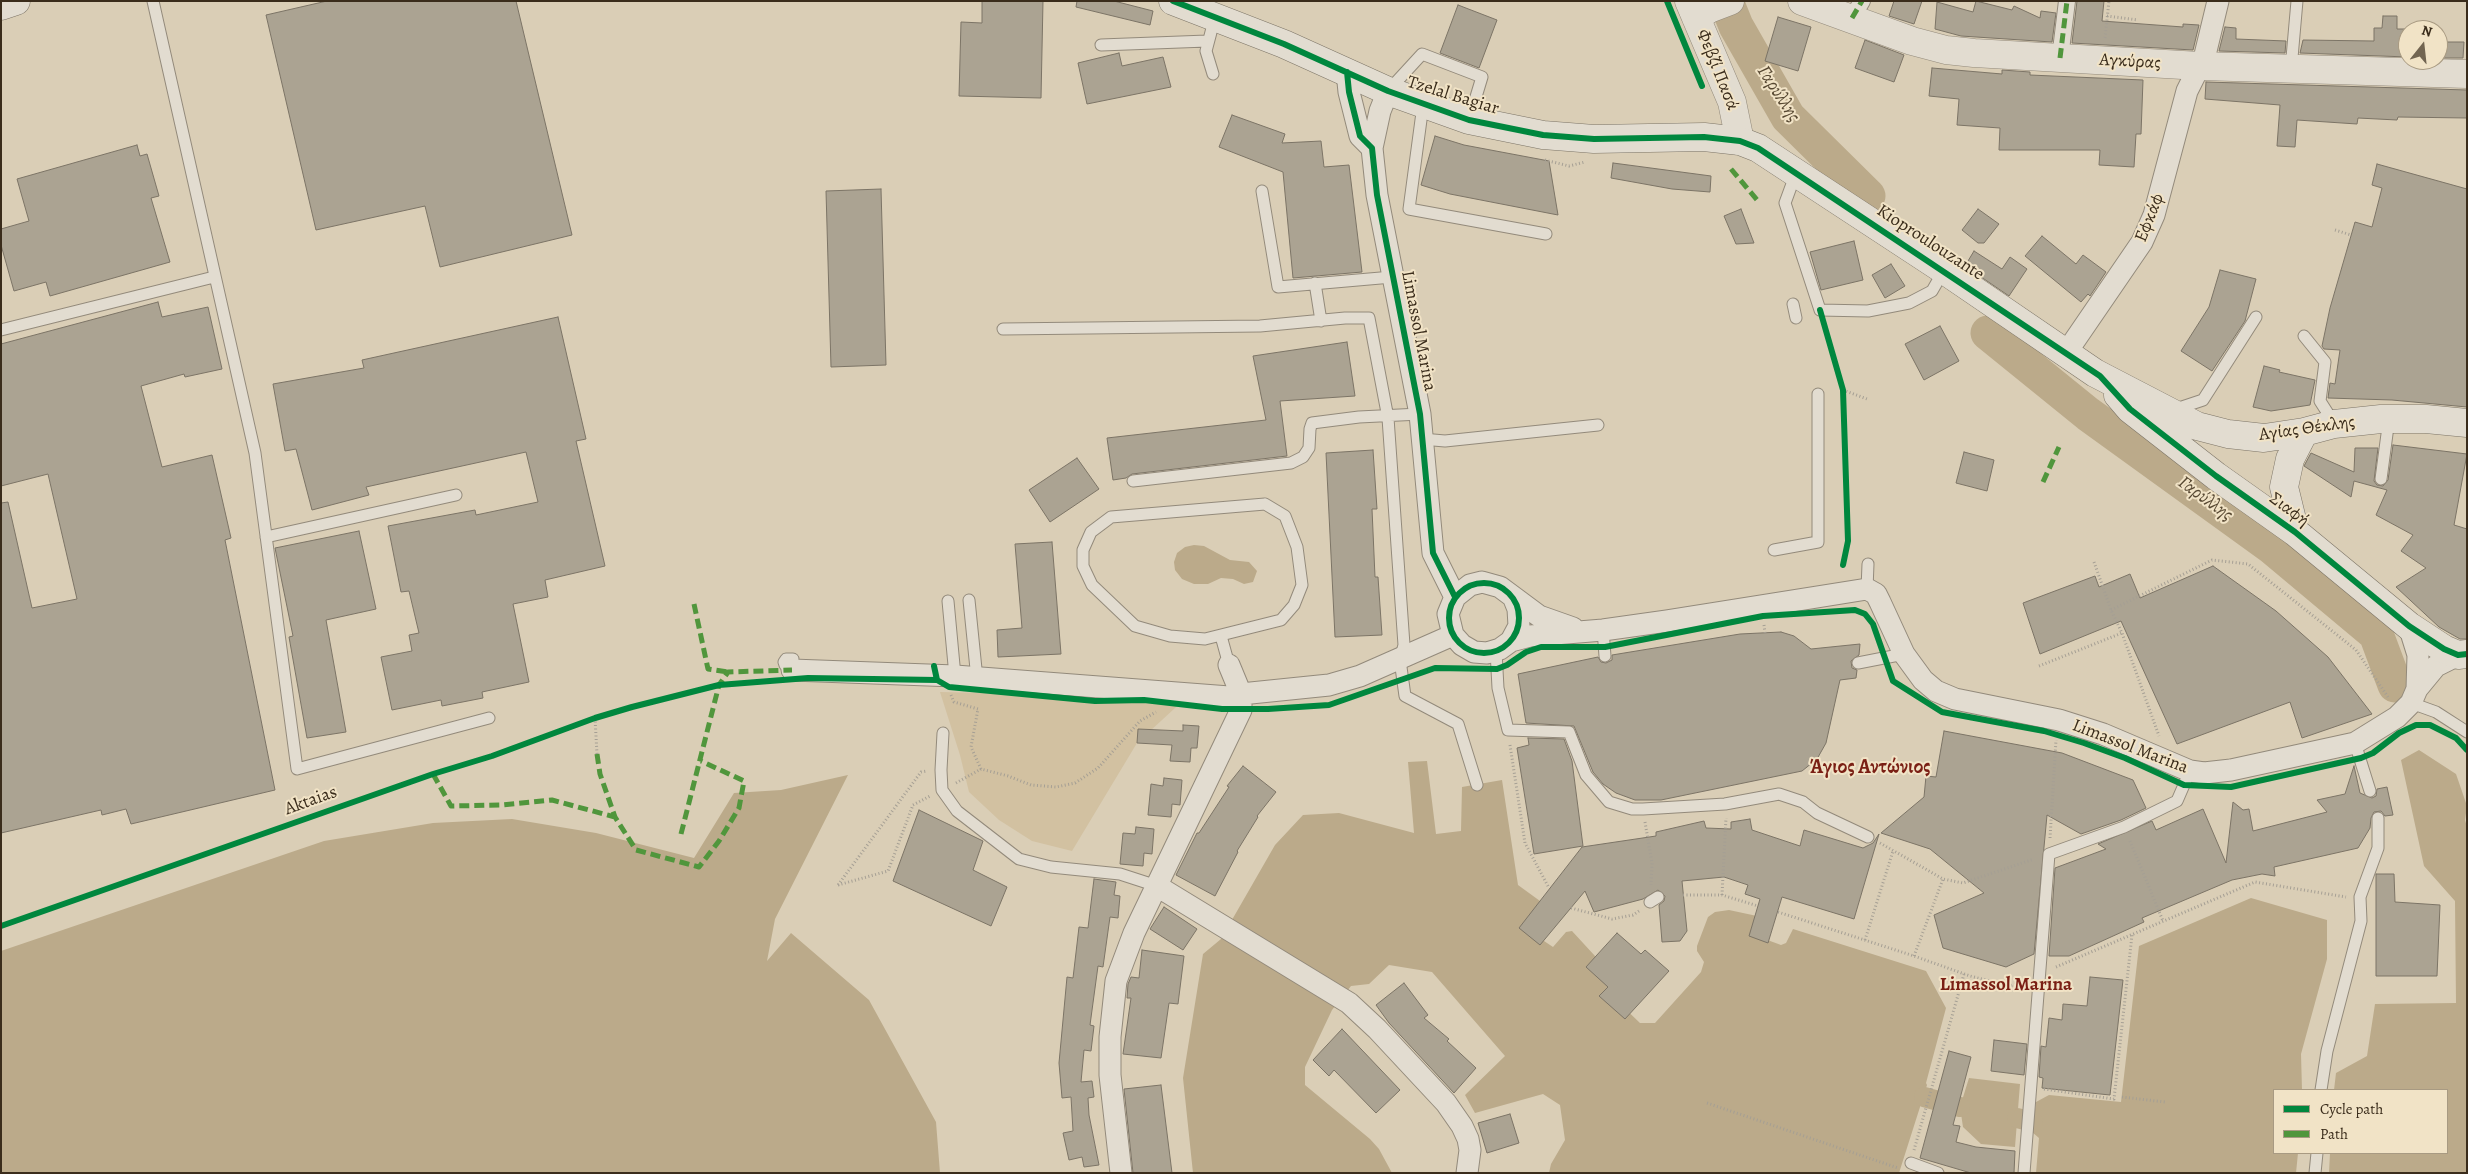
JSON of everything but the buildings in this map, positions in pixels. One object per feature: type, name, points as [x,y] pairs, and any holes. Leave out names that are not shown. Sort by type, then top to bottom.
[{"type":"main road","points":[[1,6],[16,1]]},
{"type":"main road","name":"Tzelal Bagiar","points":[[1173,1],[1211,28],[1347,72],[1423,105],[1469,120],[1543,135],[1594,139],[1704,137],[1740,141]]},
{"type":"main road","name":"Αγκύρας","points":[[1802,1],[1857,10],[1912,41],[1946,50],[2200,66],[2467,74]]},
{"type":"main road","name":"Φεβζί Πασά","points":[[1706,7],[1732,102],[1740,141]]},
{"type":"main road","name":"Kioproulouzante","points":[[1740,141],[1758,148],[1886,233],[1938,280],[2066,353],[2100,376]]},
{"type":"main road","name":"Αγίας Θέκλης","points":[[2100,376],[2197,426],[2235,436],[2264,438],[2304,432],[2334,424],[2389,419],[2426,419],[2467,423]]},
{"type":"main road","name":"Σιαφή","points":[[2100,376],[2130,409],[2216,476],[2295,532],[2409,626],[2444,650],[2462,654]]},
{"type":"main road","points":[[2295,532],[2284,487],[2304,432]]},
{"type":"street","points":[[2060,58],[2067,1]]},
{"type":"street","name":"Εφκάφ","points":[[2066,353],[2142,242],[2160,199],[2187,91],[2205,55],[2218,1]]},
{"type":"street","name":"Limassol Marina","points":[[1347,72],[1349,92],[1360,136],[1372,148],[1377,195],[1420,414],[1433,553],[1455,598]]},
{"type":"street","points":[[1372,148],[1380,111],[1388,91]]},
{"type":"street","points":[[1593,631],[1539,616],[1514,599],[1506,590],[1488,582],[1470,585],[1455,598],[1448,614],[1453,636],[1469,650],[1482,653],[1530,636],[1593,631],[1867,589]]},
{"type":"street","name":"Limassol Marina","points":[[1867,589],[1876,594],[1904,654],[1923,680],[1936,691],[1954,699],[2063,722],[2103,734],[2190,770],[2214,773],[2355,743],[2409,702],[2436,666],[2462,654]]},
{"type":"street","points":[[1503,646],[1517,631],[1518,609],[1514,599]]},
{"type":"street","points":[[2409,626],[2418,655],[2409,702]]},
{"type":"street","points":[[792,664],[954,680],[1229,697],[1241,694],[1329,685],[1360,676],[1453,636]]},
{"type":"street","points":[[1121,1173],[1110,1075],[1113,998],[1123,958],[1241,710],[1241,694],[1229,664]]},
{"type":"street","points":[[954,680],[976,669],[1229,688],[1241,694]]},
{"type":"street","points":[[1157,886],[1349,1003],[1377,1029],[1446,1102],[1468,1139],[1470,1150],[1467,1173]]},
{"type":"lane","points":[[153,1],[255,453],[297,769],[488,718]]},
{"type":"lane","points":[[2291,69],[2297,1]]},
{"type":"lane","points":[[1102,45],[1211,28],[1206,51],[1213,74]]},
{"type":"lane","points":[[1388,91],[1422,54],[1482,78],[1469,120]]},
{"type":"lane","points":[[1423,105],[1409,209],[1546,234]]},
{"type":"lane","points":[[1796,173],[1786,203],[1820,310],[1868,311],[1909,303],[1938,280]]},
{"type":"lane","points":[[1262,191],[1278,287],[1392,277]]},
{"type":"lane","points":[[1,330],[214,277]]},
{"type":"lane","points":[[1315,284],[1321,321]]},
{"type":"lane","points":[[1793,304],[1796,318]]},
{"type":"lane","points":[[2169,411],[2203,400],[2256,317]]},
{"type":"lane","points":[[1003,329],[1260,326],[1369,318],[1388,418],[1404,645],[1400,660],[1406,696],[1458,724],[1477,785]]},
{"type":"lane","points":[[2304,336],[2325,362],[2320,401],[2334,424]]},
{"type":"lane","points":[[1774,550],[1818,542],[1818,394]]},
{"type":"lane","points":[[1133,481],[1291,462],[1303,457],[1309,448],[1312,423],[1420,414]]},
{"type":"lane","points":[[2381,479],[2389,419]]},
{"type":"lane","points":[[1422,439],[1445,441],[1598,425]]},
{"type":"lane","points":[[266,537],[456,495]]},
{"type":"lane","points":[[1266,504],[1285,516],[1297,547],[1302,585],[1294,605],[1281,620],[1221,636],[1205,639],[1170,636],[1135,626],[1092,585],[1084,566],[1083,550],[1091,532],[1111,517],[1218,507],[1266,504]]},
{"type":"lane","points":[[1867,589],[1868,564]]},
{"type":"lane","points":[[969,600],[976,669]]},
{"type":"lane","points":[[948,601],[954,680]]},
{"type":"lane","points":[[1593,631],[1605,656]]},
{"type":"lane","points":[[1221,636],[1229,664]]},
{"type":"lane","points":[[1503,646],[1498,688],[1508,730],[1569,732],[1586,775],[1596,790],[1609,802],[1643,809],[1725,804],[1779,794],[1803,802],[1817,813],[1868,836]]},
{"type":"lane","points":[[1858,663],[1904,654]]},
{"type":"lane","points":[[2409,702],[2436,712],[2464,728]]},
{"type":"lane","points":[[943,733],[942,790],[957,812],[1018,859],[1051,868],[1120,874],[1157,886]]},
{"type":"lane","points":[[2355,743],[2370,791]]},
{"type":"lane","points":[[2024,1173],[2049,854],[2124,826],[2177,802],[2190,770]]},
{"type":"lane","points":[[2321,1089],[2327,1050],[2361,921],[2360,897],[2378,848],[2378,818]]},
{"type":"lane","points":[[2315,1173],[2317,1154]]},
{"type":"lane","points":[[1905,1166],[1938,1173]]},
{"type":"path","points":[[2102,61],[2109,1]]},
{"type":"path","points":[[2107,16],[2138,20]]},
{"type":"path","points":[[2335,230],[2351,235]]},
{"type":"path","points":[[1840,382],[1843,390],[1843,400]]},
{"type":"path","points":[[1843,390],[1867,399]]},
{"type":"path","points":[[2111,610],[2212,560],[2248,564],[2356,650],[2409,702]]},
{"type":"path","points":[[2094,562],[2111,610],[2122,633],[2167,761]]},
{"type":"path","points":[[2039,666],[2122,633]]},
{"type":"path","points":[[954,680],[954,702],[978,709],[971,747],[982,769]]},
{"type":"path","points":[[941,770],[920,772],[838,885],[888,871],[913,805],[982,769],[1031,785],[1056,787],[1074,783],[1098,768],[1140,721],[1155,712],[1164,711]]},
{"type":"path","points":[[587,721],[605,715]]},
{"type":"path","points":[[596,718],[598,754]]},
{"type":"path","points":[[1508,730],[1525,843],[1549,888]]},
{"type":"path","points":[[1868,836],[1943,879],[1963,883],[2049,854],[2053,734],[2065,737]]},
{"type":"path","points":[[1571,908],[1612,919],[1633,915],[1654,899],[1652,863],[1643,809]]},
{"type":"path","points":[[1722,895],[1726,823]]},
{"type":"path","points":[[2124,826],[2163,921]]},
{"type":"path","points":[[1865,940],[1893,851]]},
{"type":"path","points":[[1914,956],[1943,879]]},
{"type":"path","points":[[1778,912],[1964,974],[2010,986],[2255,882],[2334,896],[2360,897]]},
{"type":"path","points":[[1683,895],[1722,895],[1758,906]]},
{"type":"path","points":[[2031,1089],[2114,1099],[2132,935]]},
{"type":"path","points":[[1707,1103],[1905,1166],[1933,1087],[1964,974]]},
{"type":"path","points":[[2122,1097],[2165,1102]]},
{"type":"shaded area","points":[[1194,545],[1204,546],[1230,560],[1249,562],[1257,571],[1253,582],[1244,584],[1233,579],[1221,578],[1208,584],[1194,584],[1182,579],[1175,570],[1174,562],[1177,553],[1185,547]]},
{"type":"shaded area","points":[[940,692],[1187,697],[1137,743],[1072,851],[1032,841],[999,820],[969,792],[960,755]]},
{"type":"shaded area","points":[[2419,750],[2456,774],[2467,806],[2465,820],[2467,827],[2467,1173],[2329,1173],[2330,1154],[2448,1154],[2448,1089],[2334,1089],[2336,1073],[2367,1056],[2375,1004],[2456,1003],[2455,901],[2424,866],[2401,760]]},
{"type":"shaded area","points":[[1427,761],[1436,834],[1461,831],[1462,787],[1502,780],[1518,885],[1540,901],[1540,909],[1529,931],[1553,947],[1566,932],[1572,931],[1595,956],[1615,999],[1640,1023],[1655,1023],[1701,972],[1704,962],[1697,951],[1697,946],[1708,917],[1715,912],[1729,910],[1757,916],[1762,938],[1781,945],[1786,943],[1793,929],[1926,971],[1946,1008],[1927,1085],[1899,1173],[1549,1173],[1551,1164],[1565,1140],[1560,1105],[1543,1094],[1475,1113],[1465,1095],[1505,1056],[1432,972],[1389,965],[1369,984],[1351,986],[1332,1010],[1305,1067],[1305,1085],[1370,1139],[1379,1149],[1392,1173],[1193,1173],[1183,1078],[1203,954],[1221,939],[1275,845],[1303,815],[1339,813],[1414,833],[1408,762]]},
{"type":"shaded area","points":[[848,775],[775,919],[767,961],[791,933],[869,1000],[936,1122],[940,1173],[1,1173],[1,951],[324,841],[433,823],[512,819],[596,833],[694,858],[734,793],[781,790]]},
{"type":"shaded area","points":[[2251,898],[2327,920],[2327,959],[2301,1054],[2302,1089],[2273,1089],[2273,1154],[2298,1154],[2296,1173],[2036,1173],[2039,1138],[2032,1132],[2036,1102],[2049,1095],[2121,1102],[2139,946]]},
{"type":"shaded area","points":[[1969,1078],[2020,1084],[2015,1147],[1981,1144],[1963,1127],[1960,1107]]},
{"type":"waterway","name":"Γαρύλλης","points":[[1726,1],[1736,26],[1788,117],[1868,196]]},
{"type":"waterway","name":"Γαρύλλης","points":[[1988,333],[2088,414],[2272,547],[2376,634],[2395,685]]},
{"type":"waterway","points":[[1924,1097],[1960,1107]]},
{"type":"waterway","points":[[2017,1118],[2033,1122]]},
{"type":"marked path","points":[[1852,18],[1862,1]]},
{"type":"marked path","points":[[2060,58],[2067,1]]},
{"type":"marked path","points":[[1731,169],[1758,201]]},
{"type":"marked path","points":[[2043,482],[2059,447]]},
{"type":"marked path","points":[[694,604],[708,669],[728,672]]},
{"type":"marked path","points":[[681,834],[719,685],[728,672],[792,670]]},
{"type":"marked path","points":[[597,754],[600,774],[615,817],[636,850],[699,867],[719,841],[739,808],[744,781],[701,761]]},
{"type":"marked path","points":[[433,774],[451,806],[502,805],[552,800],[615,817]]},
{"type":"cycle path","points":[[1173,1],[1284,44],[1388,91],[1469,120],[1543,135],[1594,139],[1704,137],[1740,141],[1758,148],[2100,376],[2130,409],[2216,476],[2295,532],[2409,626],[2444,649],[2458,655],[2467,654]]},
{"type":"cycle path","points":[[1667,1],[1702,86]]},
{"type":"cycle path","points":[[1347,72],[1349,92],[1360,136],[1372,148],[1377,195],[1420,414],[1433,553],[1455,597]]},
{"type":"cycle path","points":[[1820,310],[1843,390],[1848,541],[1843,565]]},
{"type":"cycle path","points":[[1491,583],[1504,589],[1513,598],[1517,604],[1519,618],[1517,632],[1509,643],[1498,651],[1477,653],[1470,651],[1459,643],[1451,632],[1449,611],[1451,604],[1459,593],[1470,585],[1491,583]]},
{"type":"cycle path","points":[[934,666],[937,680],[949,687],[1095,701],[1144,700],[1222,709],[1268,709],[1329,705],[1435,668],[1497,669],[1507,665],[1526,652],[1541,647],[1605,647],[1763,616],[1855,610],[1865,614],[1873,624],[1893,681],[1942,712],[2044,731],[2084,743],[2125,758],[2184,785],[2231,787],[2361,758],[2373,753],[2399,733],[2416,725],[2430,725],[2456,738],[2467,750]]},
{"type":"cycle path","name":"Aktaias","points":[[1,926],[433,774],[492,756],[595,718],[632,707],[719,685],[808,678],[937,680]]},
{"type":"district","name":"Άγιος Αντώνιος","points":[[1870,768]]},
{"type":"district","name":"Limassol Marina","points":[[2006,985]]}]
